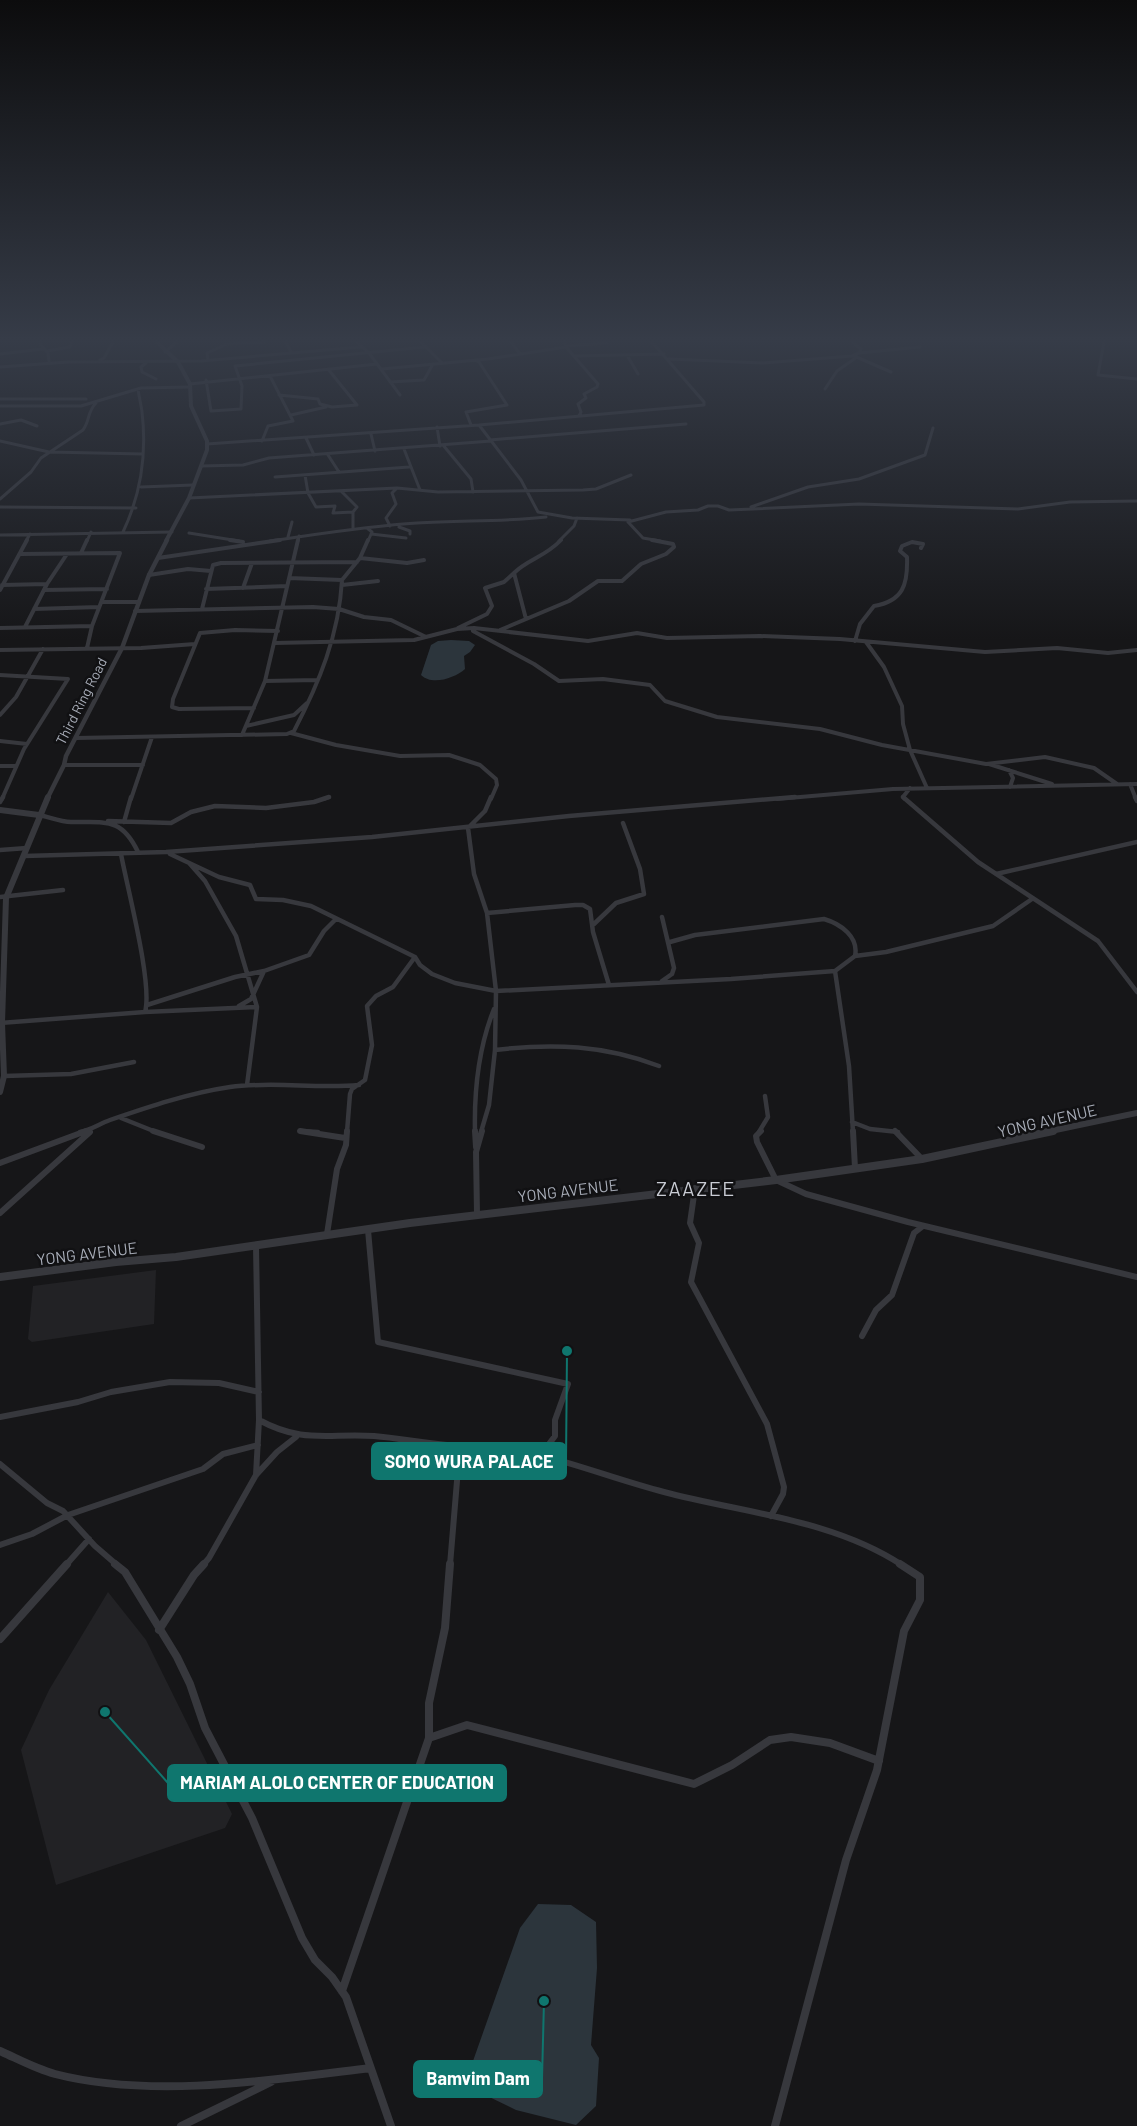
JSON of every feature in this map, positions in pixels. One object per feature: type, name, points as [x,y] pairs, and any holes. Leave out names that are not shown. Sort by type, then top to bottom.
[{"type":"street","points":[[1,441],[49,452],[142,454]]},
{"type":"street","points":[[0,499],[31,472],[49,452],[66,441]]},
{"type":"street","points":[[123,532],[136,508],[141,487],[142,441]]},
{"type":"street","points":[[206,441],[207,444],[258,441]]},
{"type":"street","points":[[308,441],[314,455]]},
{"type":"street","points":[[372,441],[375,451]]},
{"type":"street","points":[[441,441],[442,446],[471,479],[473,492]]},
{"type":"street","points":[[201,466],[240,466],[260,459],[480,441]]},
{"type":"street","points":[[491,441],[521,480],[537,512],[577,518],[642,519],[666,512],[698,510],[708,506],[718,506],[729,510],[859,504],[1018,509],[1070,502],[1137,501]]},
{"type":"street","points":[[744,509],[808,488],[860,479],[925,455],[929,441]]},
{"type":"street","name":"Third Ring Road","points":[[0,1092],[4,1076],[1,1023],[3,898],[24,856],[39,815],[64,765],[66,756],[131,628],[149,575],[189,498],[207,444]]},
{"type":"street","points":[[404,449],[420,490]]},
{"type":"street","points":[[328,455],[339,472]]},
{"type":"street","points":[[275,477],[410,467]]},
{"type":"street","points":[[305,475],[308,493],[316,507],[335,506],[333,513],[353,512]]},
{"type":"street","points":[[189,498],[397,488],[438,492],[596,489],[631,475]]},
{"type":"street","points":[[141,487],[193,485]]},
{"type":"street","points":[[389,526],[386,518],[396,504],[392,493],[397,488]]},
{"type":"street","points":[[340,490],[357,507],[353,512],[353,529]]},
{"type":"street","points":[[0,507],[136,508]]},
{"type":"street","points":[[158,558],[353,529],[505,522],[557,515]]},
{"type":"street","points":[[274,643],[414,640],[457,629],[487,614],[492,606],[485,588],[504,582],[521,566],[548,554],[574,526],[577,518]]},
{"type":"street","points":[[499,631],[569,601],[598,581],[622,582],[633,569],[645,561],[662,558],[674,547],[668,542],[643,538],[628,522],[630,520]]},
{"type":"street","points":[[288,537],[292,522]]},
{"type":"street","points":[[389,526],[403,528],[410,531],[410,534]]},
{"type":"street","points":[[367,528],[371,534],[406,538]]},
{"type":"street","points":[[81,553],[91,532]]},
{"type":"street","points":[[0,535],[172,532]]},
{"type":"street","points":[[189,533],[247,543]]},
{"type":"street","points":[[1,587],[30,534]]},
{"type":"street","points":[[291,733],[311,700],[332,642],[342,582],[358,560],[371,534]]},
{"type":"street","points":[[242,735],[265,681],[299,536]]},
{"type":"street","points":[[855,641],[860,624],[874,606],[888,604],[897,598],[905,582],[908,567],[907,557],[900,551],[902,546],[916,542],[923,544],[921,548]]},
{"type":"street","points":[[20,554],[120,553],[92,626],[87,648]]},
{"type":"street","points":[[25,627],[47,584],[67,554]]},
{"type":"street","points":[[202,609],[213,566],[221,563],[358,560],[407,563],[424,560]]},
{"type":"street","points":[[243,588],[252,563]]},
{"type":"street","points":[[149,575],[184,567],[199,567],[211,571]]},
{"type":"street","points":[[513,573],[526,619]]},
{"type":"street","points":[[289,578],[342,582],[378,580]]},
{"type":"street","points":[[1,587],[47,584]]},
{"type":"street","points":[[206,589],[287,586]]},
{"type":"street","points":[[44,590],[107,589]]},
{"type":"street","points":[[102,602],[138,602]]},
{"type":"street","points":[[34,609],[99,607]]},
{"type":"street","points":[[135,611],[282,607],[339,609],[364,617],[398,622],[426,637]]},
{"type":"street","points":[[0,628],[92,626]]},
{"type":"street","points":[[457,629],[499,631],[588,641],[637,633],[666,638],[760,636],[855,641],[985,652],[1057,648],[1108,652],[1137,650]]},
{"type":"street","points":[[457,629],[475,631],[534,664],[559,681],[603,679],[650,685],[665,701],[717,717],[820,729],[910,750],[986,764],[1059,786]]},
{"type":"street","points":[[254,708],[179,709],[172,706],[172,699],[200,633],[278,631]]},
{"type":"street","points":[[866,642],[884,667],[902,706],[903,724],[910,750],[927,788]]},
{"type":"street","points":[[0,650],[195,644]]},
{"type":"street","points":[[0,715],[16,697],[43,650]]},
{"type":"street","points":[[0,675],[63,677],[68,680],[27,744],[0,802]]},
{"type":"street","points":[[265,681],[317,680]]},
{"type":"street","points":[[246,726],[294,715],[311,700]]},
{"type":"street","points":[[76,738],[291,733],[336,745],[400,756],[449,755],[480,765],[490,772],[497,785],[485,811],[477,816],[468,828],[474,874],[487,913],[496,991],[495,1050],[489,1105],[476,1152]]},
{"type":"street","points":[[124,822],[136,778],[152,737]]},
{"type":"street","points":[[20,742],[31,739]]},
{"type":"street","points":[[0,741],[27,744]]},
{"type":"street","points":[[986,764],[1045,758],[1094,768],[1119,785]]},
{"type":"street","points":[[64,765],[143,765]]},
{"type":"street","points":[[0,766],[15,766]]},
{"type":"street","points":[[1009,770],[1013,778],[1010,787]]},
{"type":"street","points":[[1130,784],[1137,801]]},
{"type":"street","points":[[24,856],[166,852],[468,828],[579,816],[910,788],[1137,784]]},
{"type":"street","points":[[910,788],[903,797],[978,862],[1098,941],[1137,992]]},
{"type":"street","points":[[0,810],[69,822],[171,823],[191,812],[207,807],[266,808],[314,802],[329,796]]},
{"type":"street","points":[[108,821],[132,839],[138,852]]},
{"type":"street","points":[[594,924],[616,903],[644,894],[640,869],[623,823]]},
{"type":"street","points":[[996,874],[1137,842]]},
{"type":"street","points":[[0,850],[27,848]]},
{"type":"street","points":[[166,852],[183,858],[205,881],[236,936],[257,1007],[247,1085]]},
{"type":"street","points":[[121,854],[141,954],[147,1005],[145,1012]]},
{"type":"street","points":[[189,863],[225,880],[250,885],[256,899],[300,902],[311,906],[416,957],[420,965],[440,977],[455,983],[496,991],[835,971],[855,956],[886,952],[982,930],[1012,915],[1032,899]]},
{"type":"street","points":[[3,898],[63,890]]},
{"type":"street","points":[[487,913],[583,905],[590,909],[594,924],[593,932],[609,985]]},
{"type":"street","points":[[658,983],[672,975],[674,968],[662,917]]},
{"type":"street","points":[[669,942],[695,935],[824,919],[830,920],[855,940],[857,949],[855,956]]},
{"type":"street","points":[[147,1005],[247,974],[264,971],[309,955],[324,931],[336,920]]},
{"type":"street","points":[[327,1234],[337,1169],[346,1145],[350,1094],[365,1080],[372,1044],[367,1020],[367,1006],[376,996],[393,987],[416,957]]},
{"type":"street","points":[[238,1007],[253,996],[264,971]]},
{"type":"street","points":[[835,971],[849,1066],[855,1168]]},
{"type":"street","points":[[477,1214],[477,1072],[486,1026],[496,1005]]},
{"type":"street","points":[[1,1023],[145,1012],[257,1007]]},
{"type":"street","points":[[495,1050],[542,1044],[579,1045],[634,1056],[659,1066]]},
{"type":"street","points":[[4,1076],[71,1074],[134,1062]]},
{"type":"street","points":[[0,1213],[105,1121],[122,1118],[189,1095],[247,1085],[272,1084],[338,1088],[359,1085]]},
{"type":"street","points":[[765,1096],[769,1106],[767,1125],[756,1136],[757,1145],[772,1167],[776,1180],[806,1194],[923,1226],[1137,1277]]},
{"type":"street","name":"YONG AVENUE","points":[[0,1277],[256,1246],[477,1214],[776,1180],[922,1159],[1137,1113]]},
{"type":"street","points":[[122,1118],[174,1140],[202,1147]]},
{"type":"street","points":[[852,1122],[870,1129],[897,1131],[922,1159]]},
{"type":"street","points":[[0,1163],[81,1132],[92,1130]]},
{"type":"street","points":[[300,1131],[311,1130],[320,1134],[345,1138]]},
{"type":"street","points":[[695,1188],[690,1223],[699,1243],[691,1282],[767,1424],[784,1487],[783,1494],[771,1516]]},
{"type":"street","points":[[902,1220],[914,1233]]},
{"type":"street","points":[[862,1336],[876,1310],[892,1294],[914,1233],[923,1226]]},
{"type":"street","points":[[368,1230],[378,1342],[568,1384],[555,1420],[555,1436],[540,1456]]},
{"type":"street","points":[[256,1246],[259,1392],[256,1475]]},
{"type":"street","points":[[0,1417],[69,1404],[117,1391],[170,1382],[226,1384],[259,1392]]},
{"type":"street","points":[[259,1420],[282,1433],[296,1437],[372,1436],[448,1445],[522,1450],[665,1492],[771,1516],[854,1541],[905,1566],[920,1577],[920,1600],[904,1631],[879,1761],[846,1860],[775,2126]]},
{"type":"street","points":[[159,1630],[194,1575],[209,1558],[256,1475],[277,1452],[296,1437]]},
{"type":"street","points":[[0,1545],[32,1534],[68,1515],[203,1468],[223,1454],[258,1445]]},
{"type":"street","points":[[448,1445],[458,1469]]},
{"type":"street","points":[[342,1991],[429,1738],[429,1703],[445,1628],[458,1469],[464,1457],[484,1446]]},
{"type":"street","points":[[0,1464],[47,1503],[68,1515],[89,1539],[124,1572],[159,1630],[190,1684],[205,1728],[256,1827],[302,1938],[315,1960],[342,1991],[391,2126]]},
{"type":"street","points":[[0,1639],[89,1539]]},
{"type":"street","points":[[429,1738],[467,1725],[694,1785],[732,1765],[770,1740],[791,1737],[830,1743],[879,1761]]},
{"type":"street","points":[[0,2051],[57,2075],[130,2085],[244,2084],[370,2068]]},
{"type":"street","points":[[181,2126],[276,2079]]},
{"type":"shaded area","points":[[438,641],[469,641],[475,645],[464,656],[465,669],[443,680],[431,680],[421,675],[431,645]]},
{"type":"shaded area","points":[[156,1270],[154,1324],[32,1342],[28,1339],[33,1286]]},
{"type":"shaded area","points":[[108,1592],[146,1640],[232,1814],[225,1828],[56,1885],[21,1750],[49,1690]]},
{"type":"shaded area","points":[[538,1904],[571,1905],[596,1922],[597,1968],[591,2045],[599,2058],[596,2106],[576,2125],[516,2110],[477,2091],[473,2061],[520,1928]]},
{"type":"place","name":"SOMO WURA PALACE","points":[[567,1351]]},
{"type":"place","name":"MARIAM ALOLO CENTER OF EDUCATION","points":[[105,1712]]},
{"type":"place","name":"Bamvim Dam","points":[[544,2001]]},
{"type":"district","name":"ZAAZEE","points":[[696,1188]]}]
